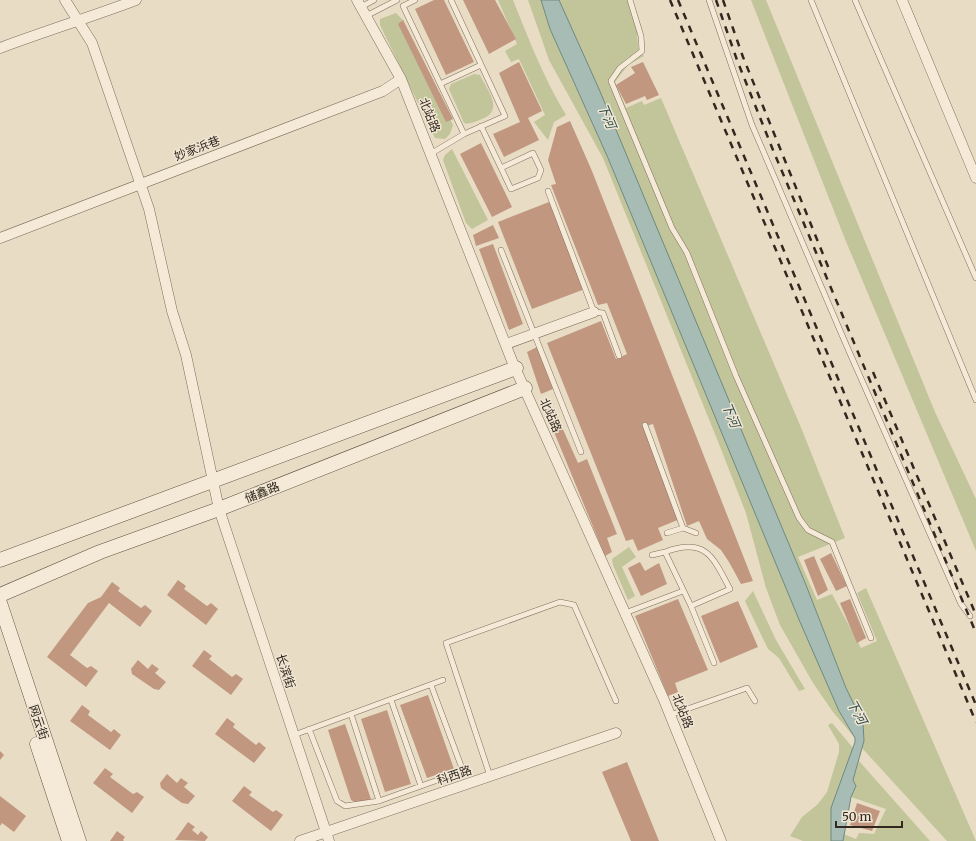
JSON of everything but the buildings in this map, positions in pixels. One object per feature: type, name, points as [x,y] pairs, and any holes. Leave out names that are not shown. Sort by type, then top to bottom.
[{"type":"street","name":"长滨街","points":[[65,0],[92,43],[149,209],[172,310],[186,355],[219,509],[328,837]]},
{"type":"street","points":[[0,48],[53,28],[79,22],[136,0]]},
{"type":"street","points":[[902,0],[976,178]]},
{"type":"street","name":"北站路","points":[[361,8],[402,79],[524,388],[670,715],[721,841]]},
{"type":"street","name":"妙家浜巷","points":[[0,238],[383,91],[402,79]]},
{"type":"street","points":[[506,344],[594,312]]},
{"type":"street","points":[[0,560],[516,368]]},
{"type":"street","name":"储鑫路","points":[[0,595],[100,552],[219,509],[524,388]]},
{"type":"street","name":"网云街","points":[[0,602],[79,841]]},
{"type":"street","name":"网云街","points":[[0,631],[69,841]]},
{"type":"street","name":"科西路","points":[[300,841],[328,837],[490,776],[616,733]]},
{"type":"lane","points":[[361,8],[374,0]]},
{"type":"lane","points":[[361,8],[397,0]]},
{"type":"lane","points":[[415,0],[403,6],[464,134]]},
{"type":"lane","points":[[432,153],[464,134],[505,116],[451,0]]},
{"type":"lane","points":[[630,0],[641,36],[642,51],[620,68],[611,81],[672,228],[686,253],[736,376],[799,518],[808,530],[832,542],[871,638]]},
{"type":"lane","points":[[709,0],[752,125],[848,349],[958,597],[970,616]]},
{"type":"lane","points":[[811,0],[976,400]]},
{"type":"lane","points":[[855,0],[976,278]]},
{"type":"lane","points":[[440,84],[481,65]]},
{"type":"lane","points":[[481,126],[501,168],[511,189],[538,178],[542,170],[533,153],[501,168]]},
{"type":"lane","points":[[548,191],[594,312],[603,313],[619,356]]},
{"type":"lane","points":[[501,250],[581,452]]},
{"type":"lane","points":[[645,425],[683,528]]},
{"type":"lane","points":[[667,533],[683,528],[696,533]]},
{"type":"lane","points":[[652,555],[682,546],[692,547],[706,552],[715,559],[730,589],[691,606]]},
{"type":"lane","points":[[665,552],[691,606],[714,663]]},
{"type":"lane","points":[[625,613],[683,591]]},
{"type":"lane","points":[[490,776],[446,643],[560,602],[571,603],[574,605],[616,701]]},
{"type":"lane","points":[[294,735],[443,680]]},
{"type":"lane","points":[[310,729],[337,801],[345,806],[379,801],[463,771],[431,685]]},
{"type":"lane","points":[[670,715],[747,688],[756,701]]},
{"type":"lane","points":[[391,700],[421,786]]},
{"type":"lane","points":[[351,714],[379,801]]},
{"type":"green space","points":[[498,0],[513,0],[544,73],[566,115],[554,122],[548,140],[534,122],[545,115],[519,59],[511,62],[505,51],[517,44]]},
{"type":"green space","points":[[528,0],[541,0],[550,29],[608,158],[839,711],[855,738],[833,712],[813,683],[780,625],[766,588],[746,513],[717,439],[603,158],[549,60]]},
{"type":"green space","points":[[559,0],[627,0],[637,32],[638,47],[644,56],[628,65],[615,82],[626,108],[642,101],[644,105],[661,98],[802,430],[845,538],[798,557],[817,600],[832,594],[861,648],[877,641],[857,593],[866,588],[976,841],[947,841],[862,748],[864,741],[863,723],[846,688],[806,585]]},
{"type":"green space","points":[[751,0],[766,0],[935,412],[976,499],[976,551],[845,239]]},
{"type":"green space","points":[[396,13],[403,20],[453,125],[450,134],[445,139],[435,138],[380,25],[380,19]]},
{"type":"green space","points":[[474,74],[480,75],[490,93],[493,105],[492,110],[489,115],[482,119],[471,123],[464,123],[449,89],[451,84]]},
{"type":"green space","points":[[452,149],[488,220],[472,229],[466,223],[443,160],[445,155]]},
{"type":"green space","points":[[629,547],[636,557],[622,567],[635,596],[628,600],[613,565],[612,559]]},
{"type":"green space","points":[[753,591],[776,640],[805,689],[799,691],[779,658],[768,649],[745,601]]},
{"type":"green space","points":[[832,723],[853,748],[831,808],[831,841],[803,841],[790,836],[802,817],[818,804],[827,792],[839,752],[839,744],[828,725]]},
{"type":"green space","points":[[859,761],[930,841],[843,841],[843,834],[856,839],[859,833],[874,834],[886,809],[851,797],[856,786],[853,780]]},
{"type":"water","name":"下河","points":[[541,0],[559,0],[599,89],[806,585],[846,688],[863,723],[864,741],[853,780],[856,786],[851,797],[843,841],[831,841],[831,808],[855,742],[855,738],[839,711],[800,622],[608,158],[550,29]]},
{"type":"railway","points":[[670,0],[976,722]]},
{"type":"railway","points":[[678,0],[976,705]]},
{"type":"railway","points":[[716,0],[737,60],[773,150],[976,633]]},
{"type":"railway","points":[[723,0],[743,57],[829,269]]},
{"type":"railway","points":[[873,372],[976,615]]}]
